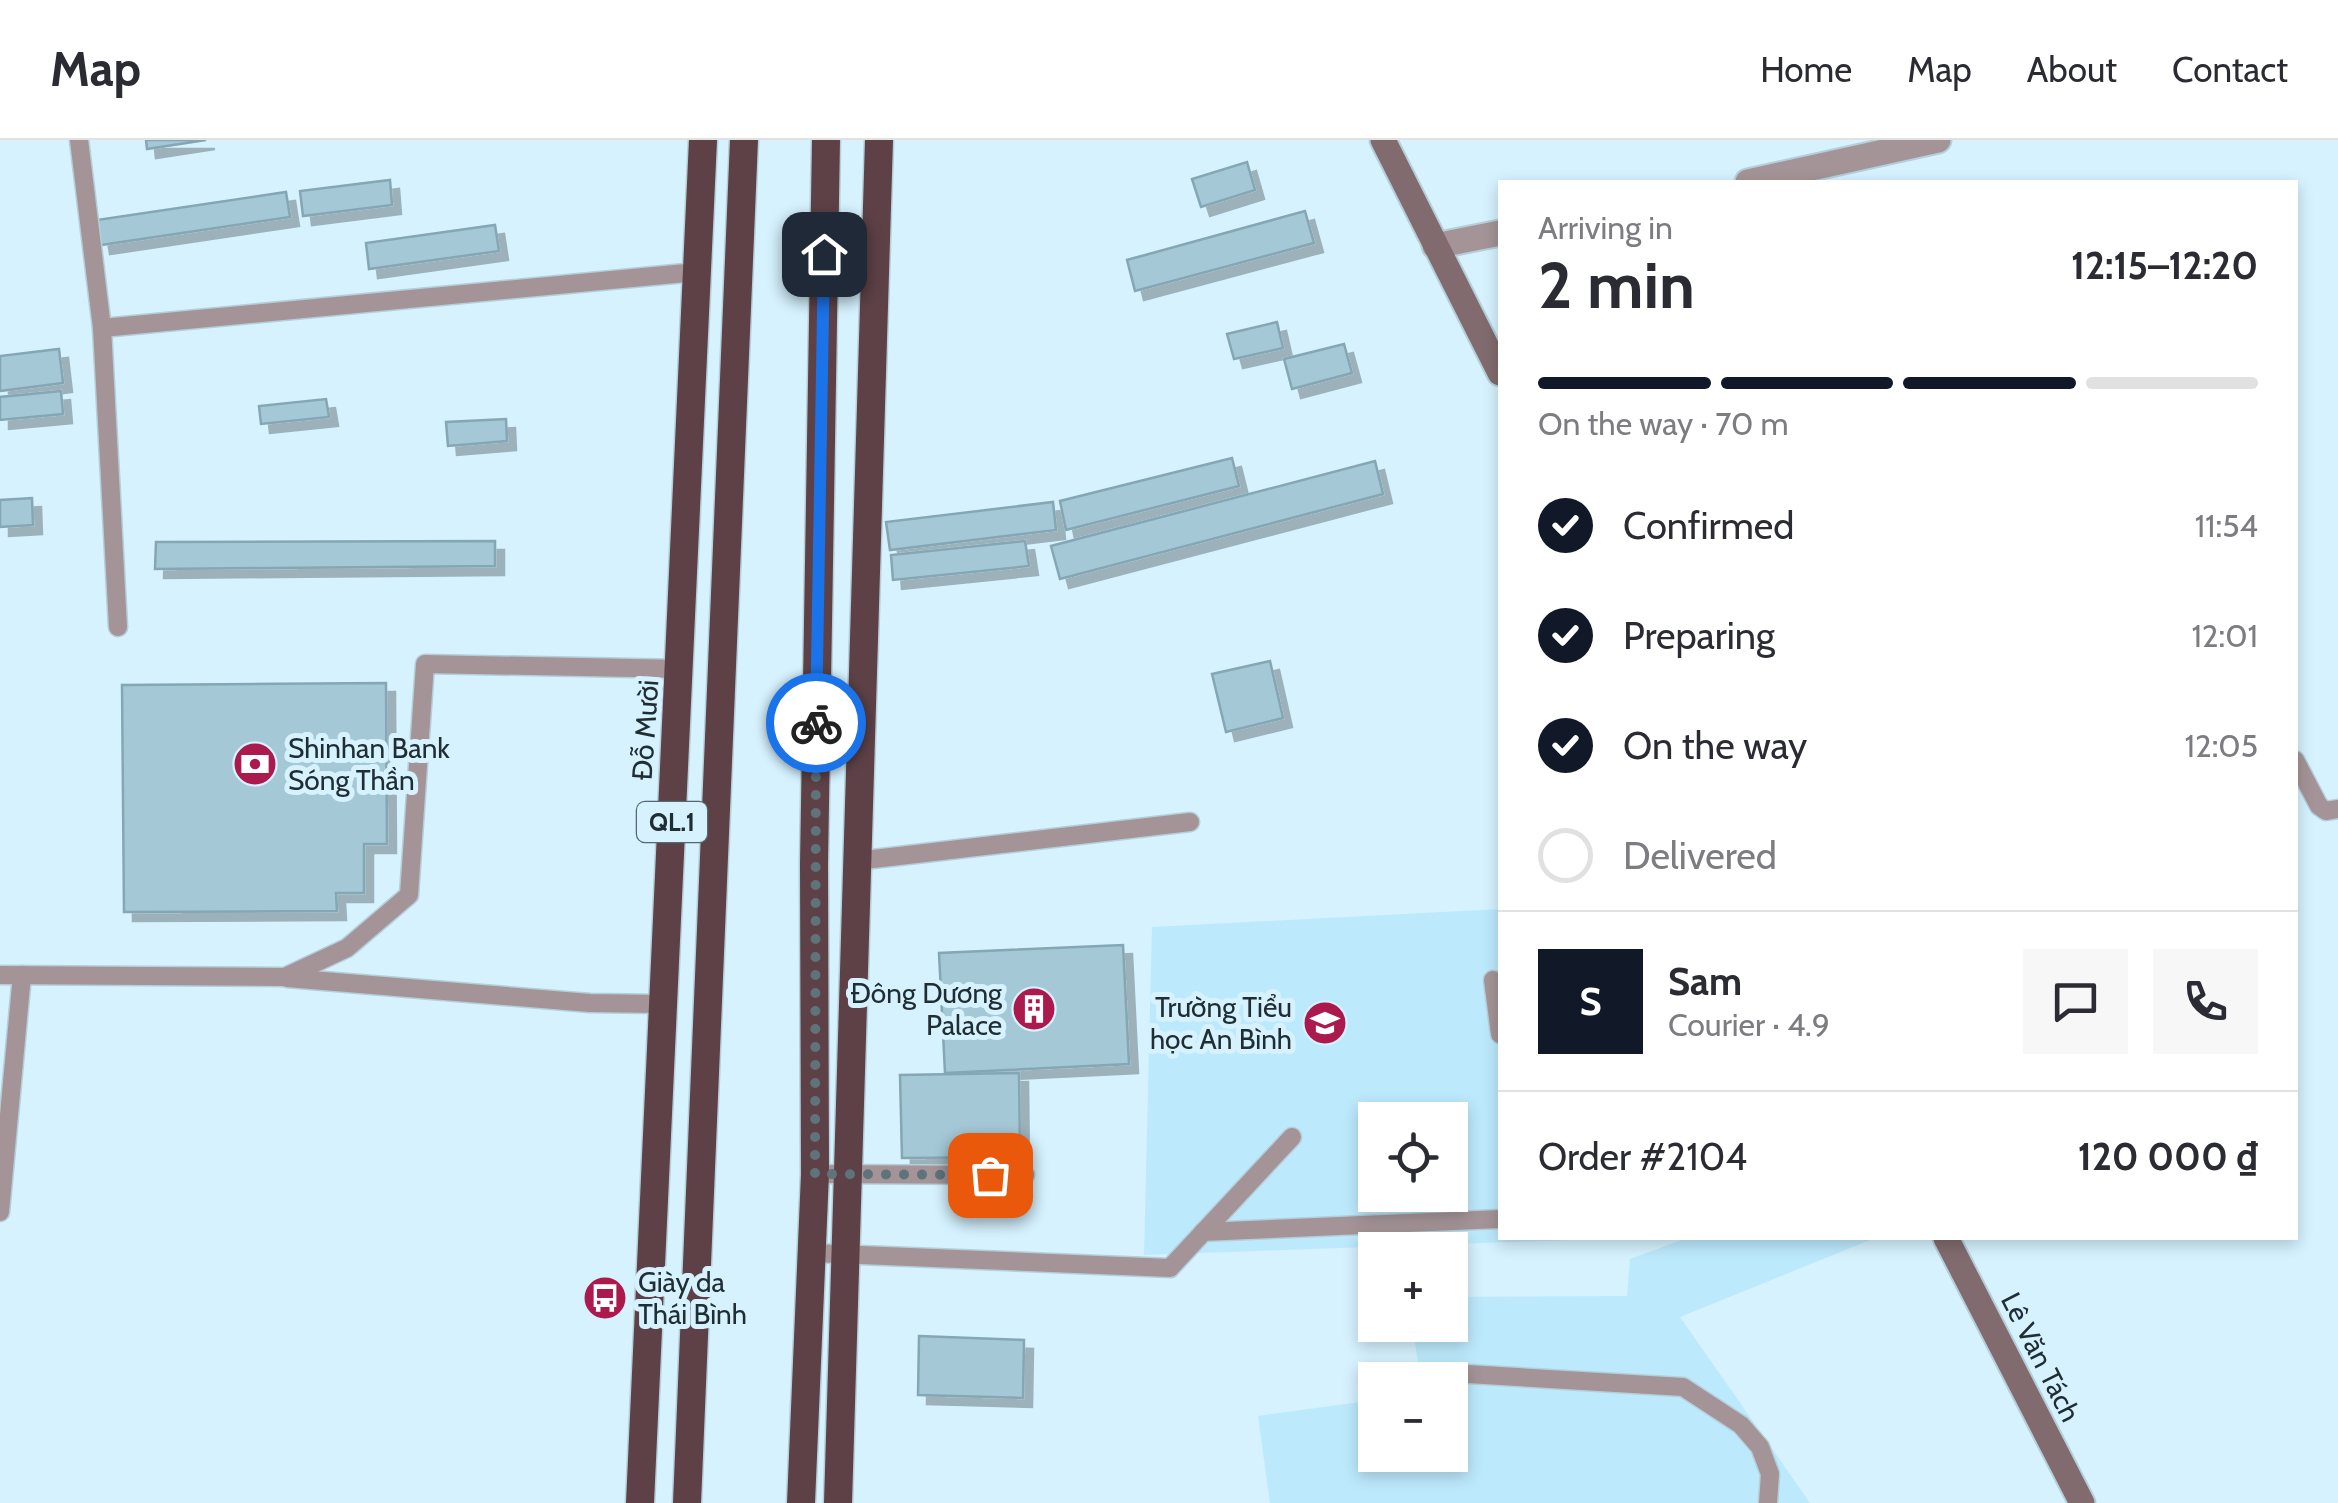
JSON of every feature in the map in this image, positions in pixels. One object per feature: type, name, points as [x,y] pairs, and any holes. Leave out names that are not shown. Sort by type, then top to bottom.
[{"type":"highway","name":"Đỗ Mười","points":[[640,1503],[661,1004],[682,669],[703,140]]},
{"type":"highway","name":"QL.1","points":[[687,1503],[744,140]]},
{"type":"highway","points":[[801,1503],[815,1174],[814,864],[826,140]]},
{"type":"highway","points":[[838,1503],[880,140]]},
{"type":"main road","points":[[1383,140],[1498,368]]},
{"type":"main road","name":"Lê Văn Tách","points":[[1947,1240],[2082,1503]]},
{"type":"street","points":[[1757,180],[1938,140]]},
{"type":"street","points":[[1435,246],[1498,232]]},
{"type":"lane","points":[[78,140],[102,328],[118,627]]},
{"type":"lane","points":[[102,328],[696,272]]},
{"type":"lane","points":[[285,977],[348,948],[410,895],[425,664],[682,669]]},
{"type":"lane","points":[[2298,766],[2319,806],[2326,811],[2338,809]]},
{"type":"lane","points":[[856,861],[1190,822]]},
{"type":"lane","points":[[0,1212],[22,974]]},
{"type":"lane","points":[[0,975],[285,977],[590,1003],[661,1004]]},
{"type":"lane","points":[[1493,980],[1498,1019]]},
{"type":"lane","points":[[812,1253],[845,1258],[1170,1268],[1292,1137]]},
{"type":"lane","points":[[815,1174],[1025,1175]]},
{"type":"lane","points":[[1203,1232],[1498,1219]]},
{"type":"lane","points":[[1468,1374],[1684,1387],[1741,1425],[1760,1447],[1770,1474],[1768,1503]]},
{"type":"shaded area","name":"Trường Tiểu học An Bình","points":[[1498,909],[1498,1240],[1570,1240],[1468,1244],[1468,1232],[1358,1232],[1358,1247],[1144,1255],[1152,927]]},
{"type":"shaded area","points":[[1682,1240],[1870,1240],[1680,1317],[1810,1503],[1270,1503],[1258,1416],[1358,1402],[1358,1472],[1468,1472],[1468,1362],[1418,1362],[1415,1342],[1468,1342],[1468,1297],[1627,1296],[1630,1259]]},
{"type":"building","points":[[146,140],[206,140],[147,149]]},
{"type":"building","points":[[1247,162],[1255,190],[1201,207],[1192,179]]},
{"type":"building","points":[[390,180],[392,205],[303,216],[300,191]]},
{"type":"building","points":[[286,192],[290,217],[101,245],[97,220]]},
{"type":"building","points":[[1305,211],[1314,243],[1135,291],[1127,260]]},
{"type":"building","points":[[495,225],[499,251],[369,269],[366,243]]},
{"type":"building","points":[[1277,322],[1283,348],[1234,359],[1227,334]]},
{"type":"building","points":[[1344,344],[1352,373],[1292,389],[1284,359]]},
{"type":"building","points":[[59,349],[63,383],[0,391],[0,356]]},
{"type":"building","points":[[61,391],[63,414],[0,420],[0,397]]},
{"type":"building","points":[[326,399],[329,417],[261,424],[259,406]]},
{"type":"building","points":[[506,419],[507,441],[448,446],[446,422]]},
{"type":"building","points":[[1232,458],[1239,486],[1066,530],[1060,501]]},
{"type":"building","points":[[1375,461],[1383,494],[1060,579],[1051,546]]},
{"type":"building","points":[[32,498],[33,525],[0,527],[0,500]]},
{"type":"building","points":[[1053,502],[1056,530],[890,550],[886,522]]},
{"type":"building","points":[[495,541],[495,566],[155,569],[156,542]]},
{"type":"building","points":[[1025,541],[1029,566],[893,580],[891,555]]},
{"type":"building","points":[[1270,661],[1283,718],[1226,732],[1212,674]]},
{"type":"building","name":"Shinhan Bank Sóng Thần","points":[[386,683],[387,844],[364,844],[364,893],[336,893],[337,911],[124,912],[122,685]]},
{"type":"building","name":"Đông Dương Palace","points":[[1123,945],[1129,1064],[945,1073],[939,953]]},
{"type":"building","points":[[1019,1073],[1020,1157],[902,1158],[900,1075]]},
{"type":"building","points":[[919,1336],[1024,1340],[1023,1398],[918,1395]]},
{"type":"way so far","points":[[816,723],[815,1174],[990,1175]]},
{"type":"place","name":"Shinhan Bank Sóng Thần","points":[[255,764]]},
{"type":"place","name":"Đông Dương Palace","points":[[1034,1009]]},
{"type":"place","name":"Trường Tiểu học An Bình","points":[[1325,1023]]},
{"type":"place","name":"Giày da Thái Bình","points":[[605,1298]]},
{"type":"route","points":[[816,723],[824,254]]}]
